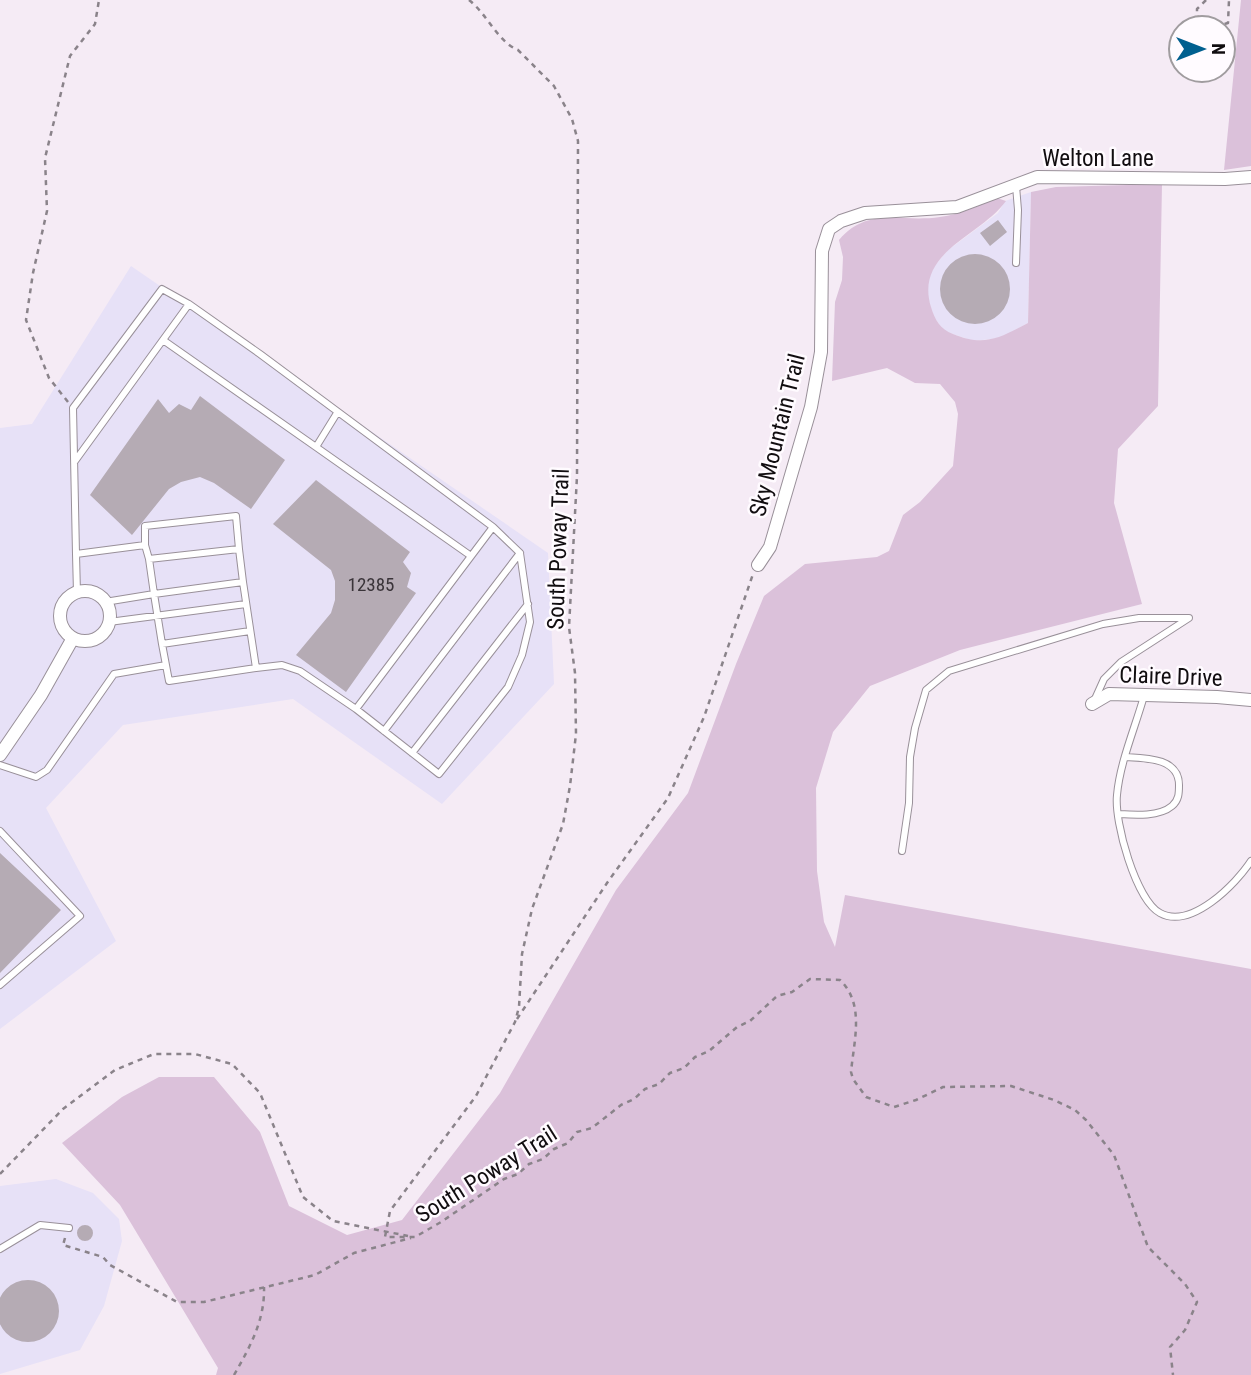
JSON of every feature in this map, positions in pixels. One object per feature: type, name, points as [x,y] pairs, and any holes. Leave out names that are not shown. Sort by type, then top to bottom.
[{"type":"street","name":"Welton Lane","points":[[829,229],[856,214],[957,208],[1037,177],[1251,177]]},
{"type":"street","name":"Sky Mountain Trail","points":[[756,570],[769,547],[811,407],[821,352],[822,251],[829,229]]},
{"type":"street","points":[[77,593],[93,593],[105,602],[108,608],[109,622],[106,629],[95,639],[88,641],[73,638],[62,626],[61,610],[70,597],[77,593]]},
{"type":"street","points":[[0,755],[41,695],[73,638]]},
{"type":"street","name":"Claire Drive","points":[[1092,704],[1109,694],[1217,697],[1251,701]]},
{"type":"lane","points":[[1015,184],[1018,210],[1016,263]]},
{"type":"lane","points":[[77,593],[73,408],[162,289],[189,304],[493,527],[520,553],[530,622],[522,655],[508,687],[439,774],[356,709],[300,671],[282,665],[169,681],[145,545],[145,526],[236,516],[256,668]]},
{"type":"lane","points":[[74,463],[189,304]]},
{"type":"lane","points":[[163,340],[471,556]]},
{"type":"lane","points":[[316,447],[337,412]]},
{"type":"lane","points":[[356,709],[493,527]]},
{"type":"lane","points":[[76,554],[145,545]]},
{"type":"lane","points":[[149,559],[239,549]]},
{"type":"lane","points":[[384,731],[520,553]]},
{"type":"lane","points":[[105,602],[243,582]]},
{"type":"lane","points":[[109,622],[246,604]]},
{"type":"lane","points":[[412,753],[528,604]]},
{"type":"lane","points":[[902,851],[915,728],[926,690],[948,671],[1103,624],[1139,618],[1189,618],[1121,662],[1104,679],[1092,704]]},
{"type":"lane","points":[[162,644],[250,631]]},
{"type":"lane","points":[[0,765],[36,777],[47,770],[114,674],[166,665]]},
{"type":"lane","points":[[1144,695],[1117,795],[1118,814],[1125,855],[1158,912],[1171,917],[1192,913],[1219,897],[1241,876],[1251,861]]},
{"type":"lane","points":[[1118,814],[1157,813],[1172,807],[1179,796],[1179,779],[1172,767],[1158,760],[1126,757]]},
{"type":"lane","points":[[0,831],[79,916],[0,985]]},
{"type":"lane","points":[[0,1249],[40,1225],[69,1228]]},
{"type":"path","points":[[73,408],[49,378],[26,320],[33,272],[47,211],[45,158],[70,56],[95,24],[99,0]]},
{"type":"path","name":"South Poway Trail","points":[[386,1231],[390,1211],[476,1096],[515,1022],[519,1007],[522,954],[532,909],[562,824],[576,734],[575,673],[569,628],[577,476],[578,141],[572,119],[554,86],[496,32],[478,7],[469,0]]},
{"type":"path","points":[[1206,0],[1197,9],[1197,16],[1216,26],[1228,23],[1229,0]]},
{"type":"path","points":[[515,1022],[607,883],[668,798],[704,717],[756,570]]},
{"type":"path","name":"South Poway Trail","points":[[415,1237],[504,1179],[518,1174],[529,1164],[543,1159],[554,1149],[568,1143],[578,1132],[592,1128],[621,1105],[635,1100],[645,1089],[659,1084],[670,1073],[684,1068],[737,1027],[750,1021],[777,996],[792,992],[810,979],[840,980],[850,990],[857,1012],[851,1072],[866,1097],[894,1107],[943,1087],[1011,1086],[1054,1100],[1086,1119],[1114,1155],[1148,1247],[1185,1284],[1197,1302],[1185,1330],[1171,1347],[1173,1375]]},
{"type":"path","points":[[0,1174],[63,1109],[115,1070],[154,1054],[195,1054],[232,1064],[260,1093],[303,1197],[333,1221],[415,1237]]},
{"type":"path","points":[[69,1228],[63,1245],[103,1257],[110,1265],[177,1302],[204,1302],[315,1275],[354,1253],[415,1237]]},
{"type":"path","points":[[234,1375],[253,1342],[264,1306],[264,1287]]},
{"type":"shaded area","points":[[1241,0],[1251,0],[1251,166],[1224,170],[1233,84],[1237,84]]},
{"type":"shaded area","points":[[1162,184],[1158,406],[1118,449],[1114,503],[1142,604],[960,650],[870,686],[833,732],[816,788],[817,871],[824,922],[835,947],[845,895],[1251,969],[1251,1375],[216,1375],[218,1368],[120,1205],[62,1143],[122,1097],[159,1077],[214,1077],[260,1132],[289,1206],[347,1235],[402,1220],[500,1093],[616,890],[688,793],[764,596],[805,564],[877,557],[889,551],[903,515],[920,502],[953,466],[958,414],[955,402],[940,384],[915,383],[887,368],[832,381],[835,302],[842,280],[843,257],[839,240],[850,229],[873,219],[940,217],[962,212],[997,198],[1006,201],[941,259],[932,272],[928,288],[933,312],[945,330],[974,340],[992,339],[1028,323],[1031,192],[1056,187]]},
{"type":"shaded area","points":[[1031,192],[1028,323],[1001,338],[973,341],[944,331],[934,317],[928,299],[931,270],[948,250],[998,213],[1005,201]]},
{"type":"shaded area","points":[[131,266],[548,553],[554,684],[442,804],[293,699],[123,725],[46,808],[116,941],[0,1029],[0,428],[32,424]]},
{"type":"shaded area","points":[[56,1179],[93,1193],[119,1219],[122,1241],[104,1306],[80,1350],[0,1374],[0,1186]]},
{"type":"building","points":[[998,220],[1007,232],[990,246],[980,233]]},
{"type":"building","points":[[968,254],[982,254],[995,260],[1004,269],[1010,289],[1008,302],[1000,314],[982,324],[968,324],[955,318],[946,309],[940,296],[940,282],[946,269],[955,260]]},
{"type":"building","points":[[200,396],[285,460],[251,509],[214,483],[200,477],[181,482],[169,489],[132,535],[90,495],[158,399],[169,413],[179,404],[191,410]]},
{"type":"building","points":[[316,480],[410,552],[403,562],[411,573],[407,587],[416,593],[346,692],[296,655],[331,613],[335,600],[335,581],[331,570],[273,524]]},
{"type":"building","points":[[0,853],[61,910],[0,973]]},
{"type":"building","points":[[85,1225],[93,1233],[85,1241],[77,1233]]},
{"type":"building","points":[[28,1280],[50,1289],[59,1311],[50,1333],[28,1342],[6,1333],[-3,1311],[6,1289]]}]
